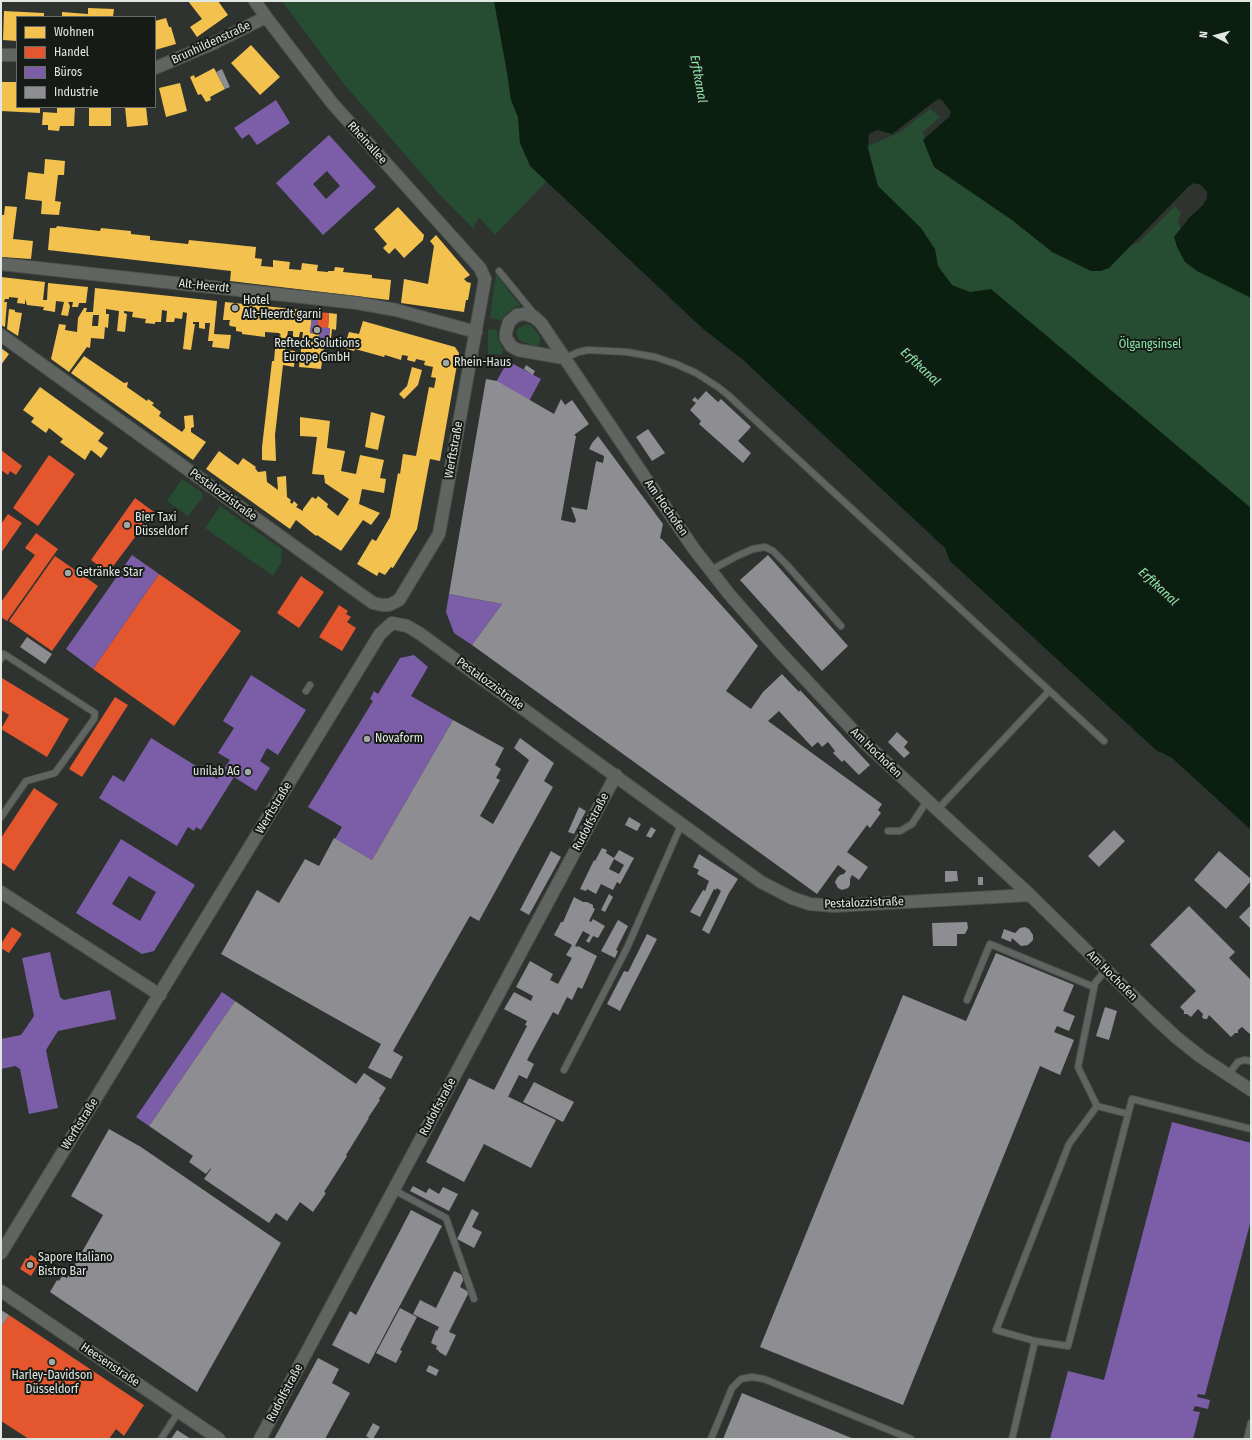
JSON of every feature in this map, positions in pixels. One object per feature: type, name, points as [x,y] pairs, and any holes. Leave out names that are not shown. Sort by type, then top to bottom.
[{"type":"street","name":"Rheinallee","points":[[255,1],[332,103],[480,268],[485,279]]},
{"type":"street","name":"Brunhildenstraße","points":[[156,68],[214,43],[266,17]]},
{"type":"street","points":[[1,55],[16,55]]},
{"type":"street","name":"Alt-Heerdt","points":[[1,264],[357,303],[396,310],[476,332]]},
{"type":"street","name":"Werftstraße","points":[[389,605],[399,600],[439,534],[485,279]]},
{"type":"street","name":"Am Hochofen","points":[[564,358],[518,350],[511,346],[506,338],[507,326],[517,315],[524,314],[534,317],[541,323],[646,479],[729,594],[865,743],[1030,895],[1150,1014],[1201,1057],[1251,1090]]},
{"type":"street","name":"Pestalozzistraße","points":[[1,335],[373,603],[389,605]]},
{"type":"street","points":[[389,605],[392,624]]},
{"type":"street","name":"Werftstraße","points":[[1,1253],[380,634],[392,624]]},
{"type":"street","name":"Pestalozzistraße","points":[[392,624],[407,626],[419,633],[761,882],[792,898],[810,904],[834,906],[1030,895]]},
{"type":"street","name":"Rudolfstraße","points":[[260,1439],[616,775]]},
{"type":"street","points":[[1,892],[160,995]]},
{"type":"street","name":"Heesenstraße","points":[[1,1291],[219,1439]]},
{"type":"lane","points":[[499,271],[541,323]]},
{"type":"lane","points":[[564,358],[588,350],[627,352],[676,364],[696,373],[712,383],[728,395],[1104,741]]},
{"type":"lane","points":[[711,570],[753,549],[765,547],[774,551],[787,564],[841,626]]},
{"type":"lane","points":[[1,659],[4,654],[95,713],[94,719],[55,773],[26,781],[1,817]]},
{"type":"lane","points":[[306,691],[310,685]]},
{"type":"lane","points":[[937,810],[1048,691]]},
{"type":"lane","points":[[888,831],[900,831],[912,824],[927,801]]},
{"type":"lane","points":[[564,1070],[627,948],[682,824]]},
{"type":"lane","points":[[967,1000],[990,944],[1094,987]]},
{"type":"lane","points":[[1106,970],[1095,983],[1078,1067],[1097,1106],[1128,1114]]},
{"type":"lane","points":[[1228,1075],[1238,1062],[1244,1060],[1251,1062]]},
{"type":"lane","points":[[1097,1106],[1068,1144],[996,1330],[1035,1341],[1068,1346],[1132,1099],[1251,1129]]},
{"type":"lane","points":[[394,1190],[446,1218],[474,1298]]},
{"type":"lane","points":[[1012,1439],[1035,1341]]},
{"type":"lane","points":[[711,1439],[732,1388],[741,1379],[752,1377],[764,1379],[911,1439]]},
{"type":"lane","points":[[161,1439],[179,1412]]},
{"type":"lane","points":[[1247,1439],[1251,1423]]},
{"type":"green space","points":[[282,1],[494,1],[511,100],[518,117],[520,143],[547,181],[495,235],[479,217],[473,228],[441,196],[343,83]]},
{"type":"green space","name":"Ölgangsinsel","points":[[930,109],[940,117],[923,132],[927,144],[1121,248],[1138,243],[1175,206],[1181,213],[1178,222],[1185,238],[1251,277],[1251,573],[971,320],[850,154],[900,132]]},
{"type":"green space","points":[[496,274],[520,305],[510,310],[501,320],[490,318]]},
{"type":"green space","points":[[527,324],[532,326],[540,337],[540,343],[538,345],[535,346],[519,340],[516,332],[518,328]]},
{"type":"green space","points":[[488,329],[497,330],[498,340],[503,349],[502,354],[488,354]]},
{"type":"green space","points":[[182,479],[201,492],[203,497],[188,516],[167,501]]},
{"type":"green space","points":[[220,506],[282,549],[281,563],[273,576],[205,528]]},
{"type":"water","name":"Erftkanal","points":[[494,1],[1251,1],[1251,298],[1197,271],[1185,262],[1177,247],[1174,237],[1189,218],[1203,205],[1207,198],[1207,192],[1201,185],[1194,183],[1189,186],[1109,268],[1101,271],[1091,271],[1052,252],[1012,220],[934,167],[923,140],[949,117],[951,112],[942,100],[938,99],[892,134],[877,130],[869,134],[868,148],[878,186],[921,228],[935,249],[938,266],[952,285],[970,292],[991,289],[1251,508],[1251,830],[1172,758],[1156,750],[950,561],[945,548],[742,359],[702,328],[530,166],[520,143],[518,117],[511,100]]},
{"type":"building: Wohnen","points":[[188,1],[218,1],[228,15],[197,37],[190,27],[202,19]]},
{"type":"building: Wohnen","points":[[88,8],[114,9],[113,16],[62,16],[62,12],[88,14]]},
{"type":"building: Wohnen","points":[[4,11],[44,13],[44,16],[16,16],[16,41],[3,40]]},
{"type":"building: Wohnen","points":[[166,18],[169,27],[171,27],[176,44],[156,50],[156,21]]},
{"type":"building: Wohnen","points":[[251,45],[280,77],[260,95],[231,63]]},
{"type":"building: Wohnen","points":[[214,68],[225,89],[210,97],[211,100],[206,102],[201,94],[198,95],[190,77],[194,75],[195,78]]},
{"type":"building: Wohnen","points":[[1,82],[16,82],[16,108],[40,108],[40,113],[1,111]]},
{"type":"building: Wohnen","points":[[180,83],[187,111],[166,117],[159,88]]},
{"type":"building: Wohnen","points":[[57,108],[75,108],[74,126],[60,126],[59,131],[48,130],[48,125],[42,125],[43,112],[57,113]]},
{"type":"building: Wohnen","points":[[89,108],[111,108],[111,126],[89,126]]},
{"type":"building: Wohnen","points":[[125,108],[146,108],[148,125],[127,127]]},
{"type":"building: Wohnen","points":[[45,159],[65,161],[64,175],[58,175],[55,201],[61,202],[59,215],[41,214],[42,201],[25,199],[28,172],[44,174]]},
{"type":"building: Wohnen","points":[[5,206],[17,207],[13,239],[33,241],[31,259],[1,257],[1,215],[4,215]]},
{"type":"building: Wohnen","points":[[398,207],[424,235],[423,240],[404,258],[395,248],[389,254],[383,248],[387,244],[374,229]]},
{"type":"building: Wohnen","points":[[57,226],[100,231],[101,228],[131,231],[131,234],[150,236],[150,240],[188,244],[189,240],[256,247],[255,258],[262,259],[261,266],[273,267],[273,260],[290,262],[289,269],[301,270],[302,263],[318,265],[317,271],[328,272],[334,271],[335,267],[344,268],[343,272],[372,275],[372,278],[391,280],[389,300],[230,281],[231,271],[48,250],[50,228],[56,228]]},
{"type":"building: Wohnen","points":[[436,235],[470,275],[464,279],[471,283],[464,312],[401,303],[404,279],[428,284],[434,246],[430,241]]},
{"type":"building: Wohnen","points":[[1,277],[45,282],[43,300],[47,300],[48,283],[88,287],[86,303],[79,303],[78,307],[72,307],[73,302],[68,302],[70,306],[68,316],[61,315],[64,302],[56,301],[55,312],[43,310],[44,307],[27,305],[25,299],[25,304],[17,303],[18,298],[9,297],[9,299],[5,299],[4,302],[7,302],[5,327],[1,325]]},
{"type":"building: Wohnen","points":[[95,288],[217,301],[214,334],[231,335],[229,349],[212,347],[213,341],[208,341],[210,323],[205,323],[205,329],[199,328],[199,322],[193,322],[193,324],[195,324],[191,350],[183,349],[187,313],[183,312],[182,319],[175,318],[174,322],[166,322],[167,311],[162,310],[161,322],[155,322],[155,324],[145,323],[146,319],[132,317],[133,312],[124,311],[124,313],[127,314],[125,332],[117,331],[119,311],[106,309],[106,314],[109,314],[108,328],[105,327],[104,339],[91,338],[90,348],[87,347],[69,372],[51,359],[59,324],[66,325],[65,330],[77,332],[78,318],[84,308],[87,308],[86,312],[93,312]],"holes":[[[93,315],[99,315],[98,326],[92,326]]]},
{"type":"building: Wohnen","points":[[225,302],[313,311],[310,333],[319,334],[317,347],[324,347],[321,369],[299,367],[303,332],[300,332],[299,337],[293,337],[293,331],[288,331],[285,350],[295,351],[294,367],[283,365],[275,435],[276,461],[262,460],[262,447],[272,361],[274,361],[276,338],[281,335],[279,333],[265,332],[265,337],[242,334],[242,332],[236,331],[236,327],[230,326],[230,320],[223,320]]},
{"type":"building: Wohnen","points":[[9,309],[22,313],[18,336],[7,329]]},
{"type":"building: Wohnen","points":[[329,313],[337,314],[336,330],[332,329],[330,348],[328,348],[330,328],[328,328]]},
{"type":"building: Wohnen","points":[[363,321],[455,347],[459,353],[440,461],[430,459],[417,529],[393,568],[391,567],[385,575],[379,572],[377,576],[357,564],[372,539],[376,541],[390,517],[403,454],[416,456],[429,387],[434,388],[436,378],[431,377],[433,367],[424,365],[425,361],[416,359],[415,362],[407,360],[408,356],[402,355],[401,360],[385,355],[384,357],[355,349],[354,351],[344,348],[349,332],[359,334]]},
{"type":"building: Wohnen","points":[[1,348],[9,354],[1,365]]},
{"type":"building: Wohnen","points":[[84,356],[124,383],[128,382],[127,387],[147,401],[148,399],[154,403],[152,405],[161,412],[159,416],[182,432],[185,428],[184,416],[193,415],[194,427],[191,428],[191,432],[206,442],[193,460],[71,373]]},
{"type":"building: Wohnen","points":[[412,367],[422,370],[418,385],[404,399],[399,394],[407,386]]},
{"type":"building: Wohnen","points":[[40,387],[104,433],[98,441],[108,448],[101,458],[91,450],[85,460],[60,442],[63,439],[49,428],[46,433],[31,422],[34,418],[23,410]]},
{"type":"building: Wohnen","points":[[371,412],[385,416],[378,450],[365,447]]},
{"type":"building: Wohnen","points":[[300,417],[330,421],[327,448],[345,451],[341,471],[356,474],[360,455],[384,460],[380,478],[386,479],[384,493],[362,489],[359,504],[380,513],[371,525],[363,520],[341,551],[317,535],[316,536],[296,520],[290,529],[206,469],[219,451],[238,465],[243,458],[256,467],[255,468],[258,472],[266,471],[267,482],[278,490],[277,477],[286,476],[287,497],[291,500],[290,502],[292,504],[294,501],[298,505],[296,507],[303,511],[312,497],[316,499],[318,496],[328,504],[327,507],[338,516],[349,499],[325,483],[324,475],[312,474],[317,437],[300,436]]},
{"type":"building: Handel","points":[[319,312],[329,313],[328,329],[317,327]]},
{"type":"building: Handel","points":[[1,450],[22,466],[16,475],[10,471],[8,475],[1,470]]},
{"type":"building: Handel","points":[[49,455],[75,474],[38,526],[13,508]]},
{"type":"building: Handel","points":[[135,498],[154,512],[108,573],[91,560]]},
{"type":"building: Handel","points":[[8,514],[22,523],[1,553],[1,524]]},
{"type":"building: Handel","points":[[36,533],[58,549],[7,621],[1,617],[1,602],[35,555],[25,548]]},
{"type":"building: Handel","points":[[55,556],[98,586],[52,651],[9,621]]},
{"type":"building: Handel","points":[[159,574],[241,631],[174,726],[93,669]]},
{"type":"building: Handel","points":[[301,576],[324,592],[299,628],[277,613]]},
{"type":"building: Handel","points":[[339,605],[348,611],[346,614],[351,617],[347,622],[356,628],[342,651],[319,637]]},
{"type":"building: Handel","points":[[2,678],[69,719],[47,757],[1,729],[9,715],[1,710]]},
{"type":"building: Handel","points":[[115,697],[128,705],[82,777],[69,769]]},
{"type":"building: Handel","points":[[34,788],[58,804],[14,871],[1,862],[1,838]]},
{"type":"building: Handel","points":[[12,927],[22,934],[9,953],[1,948],[1,944]]},
{"type":"building: Handel","name":"Sapore Italiano Bistro Bar","points":[[31,1255],[40,1261],[31,1276],[20,1269],[26,1258],[28,1259]]},
{"type":"building: Handel","points":[[9,1315],[144,1405],[124,1436],[116,1429],[109,1439],[29,1439],[1,1421],[1,1327]]},
{"type":"building: Büros","points":[[276,100],[290,123],[257,145],[249,134],[242,139],[234,128]]},
{"type":"building: Büros","points":[[329,135],[376,187],[323,235],[276,183]],"holes":[[[327,171],[340,186],[326,199],[313,184]]]},
{"type":"building: Büros","points":[[312,314],[319,315],[317,327],[330,328],[328,348],[317,347],[319,334],[310,333]]},
{"type":"building: Büros","points":[[508,361],[541,379],[529,401],[496,382]]},
{"type":"building: Büros","points":[[132,555],[159,574],[93,669],[66,649]]},
{"type":"building: Büros","points":[[449,594],[502,604],[472,645],[454,633],[446,612]]},
{"type":"building: Büros","points":[[414,655],[428,667],[411,696],[453,720],[372,860],[335,839],[342,827],[308,807],[373,701],[370,699],[374,691],[378,694],[400,658]]},
{"type":"building: Büros","points":[[251,675],[306,710],[278,755],[267,748],[260,761],[270,768],[256,791],[234,777],[201,830],[196,827],[194,831],[188,827],[177,846],[99,798],[113,775],[124,782],[151,738],[217,779],[230,760],[218,753],[234,728],[223,721]]},
{"type":"building: Büros","points":[[121,839],[195,885],[154,951],[142,954],[76,913]],"holes":[[[129,876],[156,892],[140,921],[112,904]]]},
{"type":"building: Büros","points":[[50,952],[60,997],[64,1000],[110,990],[116,1019],[58,1031],[46,1050],[58,1108],[29,1114],[20,1069],[15,1066],[1,1069],[1,1039],[21,1035],[34,1016],[22,958]]},
{"type":"building: Büros","points":[[222,992],[235,1001],[149,1126],[136,1117]]},
{"type":"building: Büros","points":[[1172,1122],[1251,1143],[1251,1220],[1205,1395],[1198,1394],[1197,1397],[1210,1400],[1208,1409],[1195,1406],[1193,1411],[1200,1412],[1193,1439],[1050,1439],[1068,1371],[1104,1380]]},
{"type":"building: Industrie","points":[[222,69],[230,87],[225,89],[216,72]]},
{"type":"building: Industrie","points":[[526,365],[535,371],[533,375],[524,369]]},
{"type":"building: Industrie","points":[[486,379],[497,381],[554,414],[561,399],[565,405],[572,400],[589,424],[574,435],[576,436],[561,520],[575,523],[576,520],[571,507],[587,510],[596,461],[603,463],[604,456],[589,449],[598,436],[663,524],[660,538],[758,646],[726,691],[751,709],[763,692],[782,674],[799,692],[800,690],[870,765],[859,775],[844,760],[842,762],[833,753],[835,751],[828,742],[822,747],[818,742],[812,747],[779,711],[768,721],[882,804],[878,810],[881,813],[870,828],[867,825],[847,852],[868,867],[859,880],[852,875],[848,888],[842,890],[838,888],[835,882],[840,875],[844,874],[846,871],[838,865],[817,894],[472,645],[502,604],[449,594]]},
{"type":"building: Industrie","points":[[706,391],[718,402],[721,399],[751,427],[738,441],[751,453],[743,463],[699,424],[701,421],[690,410],[696,403],[692,400],[695,397],[698,400]]},
{"type":"building: Industrie","points":[[648,429],[665,453],[652,461],[636,437]]},
{"type":"building: Industrie","points":[[768,555],[848,646],[822,671],[740,580]]},
{"type":"building: Industrie","points":[[27,637],[52,654],[45,664],[20,647]]},
{"type":"building: Industrie","points":[[453,720],[504,748],[495,765],[501,769],[496,778],[500,780],[480,816],[493,824],[529,760],[514,748],[520,738],[554,763],[544,781],[553,787],[479,921],[470,916],[393,1051],[403,1057],[391,1079],[368,1068],[381,1044],[221,954],[257,890],[279,903],[305,859],[319,866],[334,838],[372,860]]},
{"type":"building: Industrie","points":[[897,732],[908,742],[904,747],[910,753],[904,758],[888,742]]},
{"type":"building: Industrie","points":[[579,807],[586,811],[574,834],[568,832]]},
{"type":"building: Industrie","points":[[629,817],[641,824],[637,831],[625,825]]},
{"type":"building: Industrie","points":[[651,827],[656,830],[651,838],[646,836]]},
{"type":"building: Industrie","points":[[1114,830],[1125,841],[1099,867],[1088,856]]},
{"type":"building: Industrie","points":[[602,848],[607,850],[606,853],[614,858],[619,850],[634,858],[620,884],[617,882],[613,890],[601,884],[596,894],[587,889],[586,891],[580,889],[594,860],[595,861]],"holes":[[[614,859],[624,865],[619,874],[609,869]]]},
{"type":"building: Industrie","points":[[551,851],[561,857],[529,915],[520,910]]},
{"type":"building: Industrie","points":[[1219,851],[1251,879],[1251,881],[1226,909],[1194,880]]},
{"type":"building: Industrie","points":[[699,854],[738,879],[729,893],[709,934],[702,930],[721,891],[717,888],[716,890],[714,889],[700,917],[690,912],[703,890],[705,891],[709,881],[697,874],[699,870],[693,867]]},
{"type":"building: Industrie","points":[[945,871],[957,871],[958,881],[945,882]]},
{"type":"building: Industrie","points":[[978,877],[983,877],[983,885],[978,885]]},
{"type":"building: Industrie","points":[[609,894],[613,897],[605,912],[601,910]]},
{"type":"building: Industrie","points":[[574,897],[593,905],[593,908],[595,909],[589,921],[591,922],[593,919],[605,926],[598,938],[593,936],[589,943],[586,941],[590,935],[583,931],[575,946],[578,946],[597,956],[582,989],[578,987],[572,1000],[567,997],[558,1015],[553,1012],[527,1060],[534,1064],[527,1079],[519,1075],[508,1097],[556,1120],[531,1168],[484,1144],[464,1182],[426,1162],[469,1078],[494,1090],[527,1026],[525,1025],[527,1021],[504,1009],[514,992],[531,1001],[533,996],[516,987],[530,961],[553,974],[550,980],[558,984],[572,958],[566,955],[572,945],[554,935],[561,922],[563,922]]},
{"type":"building: Industrie","points":[[1251,905],[1251,929],[1239,917]]},
{"type":"building: Industrie","points":[[1189,906],[1235,952],[1229,958],[1251,980],[1251,1035],[1242,1027],[1238,1030],[1238,1033],[1235,1033],[1231,1037],[1209,1015],[1207,1019],[1204,1019],[1202,1017],[1203,1014],[1198,1009],[1191,1017],[1184,1014],[1184,1011],[1180,1007],[1196,991],[1150,945]]},
{"type":"building: Industrie","points":[[618,920],[628,926],[616,950],[618,951],[615,958],[601,951]]},
{"type":"building: Industrie","points":[[967,922],[968,928],[965,934],[957,934],[957,946],[933,946],[932,923]]},
{"type":"building: Industrie","points":[[1025,927],[1029,929],[1033,935],[1033,940],[1028,945],[1021,946],[1012,938],[1011,942],[1001,938],[1004,929],[1015,933],[1020,928]]},
{"type":"building: Industrie","points":[[647,934],[657,939],[620,1011],[607,1004],[624,971],[628,972]]},
{"type":"building: Industrie","points":[[996,953],[1074,985],[1063,1011],[1075,1016],[1069,1031],[1057,1026],[1054,1032],[1074,1040],[1060,1075],[1040,1066],[903,1405],[760,1347],[903,995],[966,1021]]},
{"type":"building: Industrie","points":[[235,1001],[356,1084],[364,1073],[386,1088],[346,1155],[347,1156],[324,1192],[326,1193],[313,1212],[300,1202],[287,1221],[276,1213],[269,1223],[204,1179],[211,1168],[206,1174],[189,1162],[193,1156],[149,1126]]},
{"type":"building: Industrie","points":[[1105,1007],[1117,1011],[1109,1040],[1096,1036]]},
{"type":"building: Industrie","points":[[534,1082],[574,1102],[563,1122],[523,1102]]},
{"type":"building: Industrie","points":[[109,1129],[141,1147],[281,1243],[197,1392],[50,1292],[57,1280],[59,1281],[62,1276],[67,1278],[66,1280],[103,1215],[71,1196]]},
{"type":"building: Industrie","points":[[413,1186],[426,1193],[429,1188],[439,1194],[443,1187],[458,1194],[449,1211],[410,1191]]},
{"type":"building: Industrie","points":[[472,1209],[479,1213],[472,1227],[482,1232],[474,1248],[457,1239]]},
{"type":"building: Industrie","points":[[411,1210],[442,1226],[369,1364],[332,1345],[350,1311],[356,1315]]},
{"type":"building: Industrie","points":[[454,1271],[465,1276],[460,1287],[469,1292],[449,1332],[456,1335],[446,1356],[436,1349],[437,1346],[431,1343],[436,1330],[437,1331],[439,1327],[413,1314],[420,1300],[436,1308]]},
{"type":"building: Industrie","points":[[400,1308],[417,1317],[400,1350],[402,1351],[396,1363],[376,1353]]},
{"type":"building: Industrie","points":[[1,1310],[9,1315],[1,1327]]},
{"type":"building: Industrie","points":[[318,1358],[339,1369],[332,1383],[350,1393],[325,1439],[274,1439]]},
{"type":"building: Industrie","points":[[429,1365],[439,1370],[436,1376],[426,1371]]},
{"type":"building: Industrie","points":[[742,1393],[854,1439],[723,1439]]},
{"type":"building: Industrie","points":[[373,1423],[380,1427],[373,1439],[371,1439],[366,1436]]},
{"type":"building: Industrie","points":[[177,1430],[191,1439],[171,1439]]},
{"type":"place","name":"Hotel Alt-Heerdt garni","points":[[235,308]]},
{"type":"place","name":"Refteck Solutions Europe GmbH","points":[[317,330]]},
{"type":"place","name":"Rhein-Haus","points":[[446,363]]},
{"type":"place","name":"Bier Taxi Düsseldorf","points":[[127,525]]},
{"type":"place","name":"Getränke Star","points":[[68,573]]},
{"type":"place","name":"Novaform","points":[[367,739]]},
{"type":"place","name":"unilab AG","points":[[248,772]]},
{"type":"place","name":"Sapore Italiano Bistro Bar","points":[[30,1265]]},
{"type":"place","name":"Harley-Davidson Düsseldorf","points":[[52,1362]]}]
